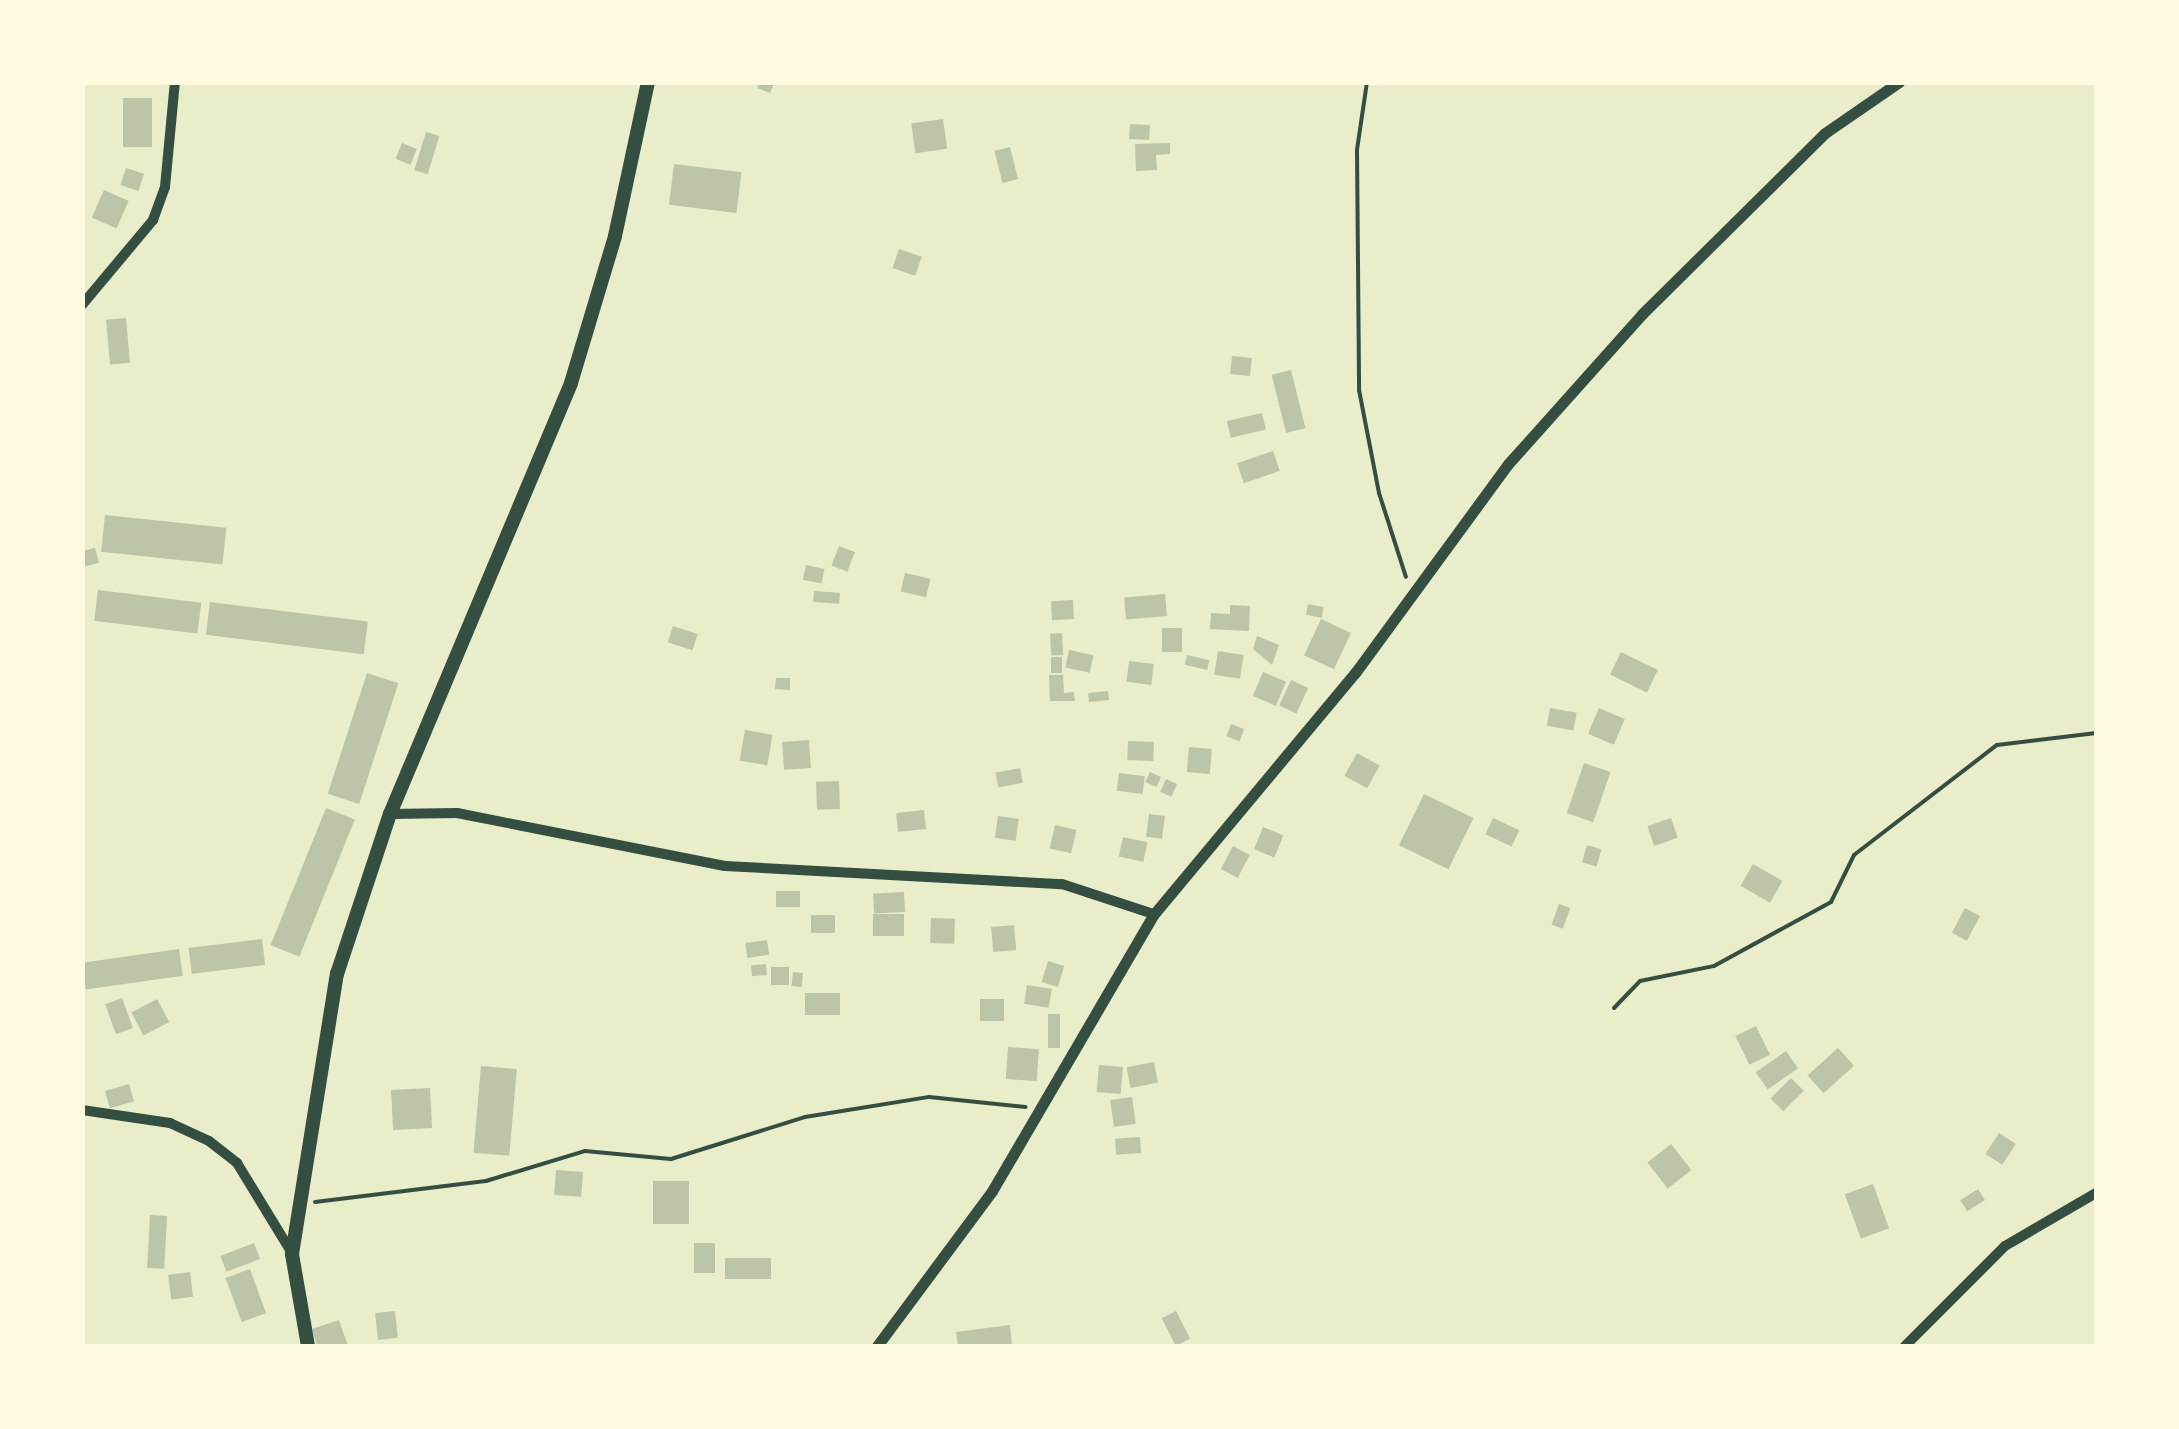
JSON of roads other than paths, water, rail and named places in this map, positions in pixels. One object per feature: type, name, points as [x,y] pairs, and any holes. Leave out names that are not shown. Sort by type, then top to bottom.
[{"type":"main road","points":[[308,1346],[292,1254],[338,974],[390,814],[572,384],[615,236],[648,82]]},
{"type":"street","points":[[82,305],[154,220],[170,152],[175,82]]},
{"type":"street","points":[[877,1346],[992,1191],[1154,914],[1412,596],[1508,464],[1642,314],[1825,133],[1899,82]]},
{"type":"street","points":[[390,814],[457,813],[726,866],[1062,884],[1154,914]]},
{"type":"street","points":[[82,1110],[170,1123],[209,1140],[237,1163],[292,1254]]},
{"type":"street","points":[[1905,1346],[2006,1246],[2096,1193]]}]
